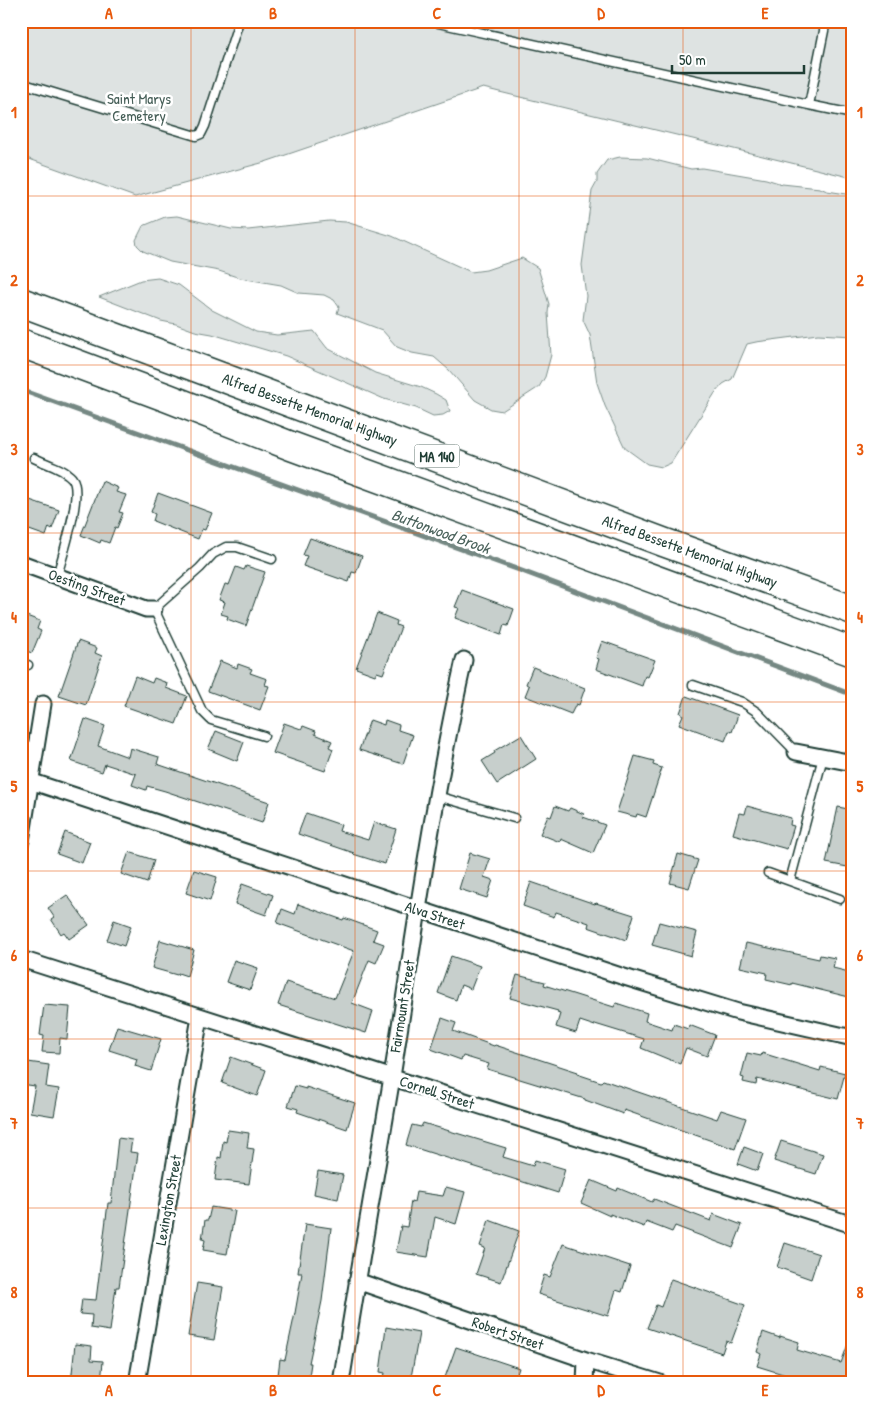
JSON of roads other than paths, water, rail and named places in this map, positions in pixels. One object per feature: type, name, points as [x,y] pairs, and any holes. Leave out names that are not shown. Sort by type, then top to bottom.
[{"type":"highway","name":"Alfred Bessette Memorial Highway","points":[[21,302],[663,542],[853,610]]},
{"type":"highway","points":[[21,344],[168,398],[300,450],[853,652]]},
{"type":"street","name":"Oesting Street","points":[[21,562],[146,609],[154,609]]},
{"type":"street","name":"Fairmount Street","points":[[342,1383],[436,796],[464,660]]},
{"type":"street","points":[[21,841],[26,780],[42,704]]},
{"type":"street","points":[[796,752],[853,763]]},
{"type":"street","name":"Alva Street","points":[[26,780],[612,973],[738,1012],[853,1038]]},
{"type":"street","name":"Cornell Street","points":[[21,959],[853,1225]]},
{"type":"street","name":"Lexington Street","points":[[137,1383],[200,1017]]},
{"type":"street","name":"Robert Street","points":[[357,1281],[586,1360],[660,1383]]},
{"type":"street","points":[[585,1383],[586,1360]]},
{"type":"lane","points":[[21,83],[196,136],[201,134],[205,126],[239,21]]},
{"type":"lane","points":[[430,21],[853,114]]},
{"type":"lane","points":[[809,105],[826,21]]},
{"type":"lane","points":[[34,458],[66,473],[73,480],[76,488],[76,502],[57,576]]},
{"type":"lane","points":[[264,736],[211,720],[202,711],[154,609],[213,554],[226,547],[238,547],[272,559]]},
{"type":"lane","points":[[693,684],[742,702],[757,712],[796,752]]},
{"type":"lane","points":[[790,881],[823,757]]},
{"type":"lane","points":[[436,796],[514,818]]},
{"type":"lane","points":[[768,873],[840,899]]},
{"type":"waterway","name":"Buttonwood Brook","points":[[21,390],[522,571],[853,695]]},
{"type":"park label","name":"Saint Marys Cemetery","points":[[139,106]]}]
